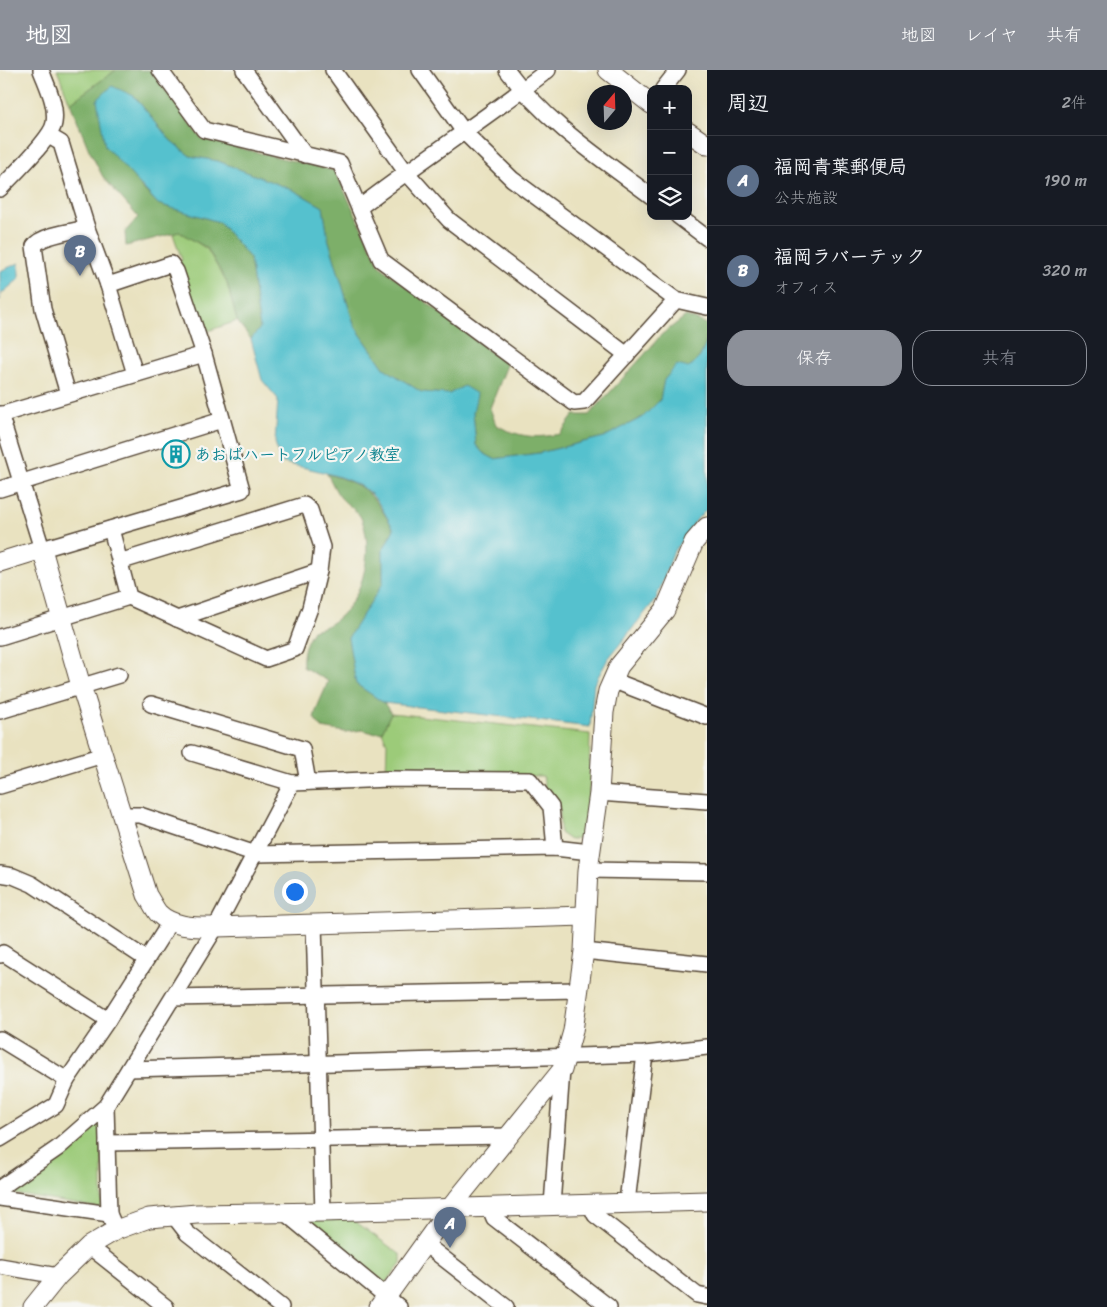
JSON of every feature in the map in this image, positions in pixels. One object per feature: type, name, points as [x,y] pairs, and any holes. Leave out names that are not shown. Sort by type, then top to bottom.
[{"type":"street","points":[[0,189],[49,136],[54,123],[53,104],[41,70]]},
{"type":"street","points":[[160,70],[204,130],[340,163],[381,260],[574,403],[584,402],[676,300]]},
{"type":"street","points":[[244,70],[305,155]]},
{"type":"street","points":[[333,70],[406,172],[449,220],[627,355]]},
{"type":"street","points":[[420,70],[464,132],[512,179],[676,300],[707,307]]},
{"type":"street","points":[[507,70],[522,91],[567,134],[647,193]]},
{"type":"street","points":[[360,207],[406,172],[522,91],[548,70]]},
{"type":"street","points":[[608,70],[647,101]]},
{"type":"street","points":[[665,85],[678,70]]},
{"type":"street","points":[[692,135],[707,145]]},
{"type":"street","points":[[49,136],[61,143],[135,374]]},
{"type":"street","points":[[683,220],[707,238]]},
{"type":"street","points":[[68,394],[43,309],[34,246],[37,242],[46,238],[87,228]]},
{"type":"street","points":[[0,562],[242,490],[204,354],[176,271],[171,264],[108,285]]},
{"type":"street","points":[[204,354],[0,415],[22,482],[81,686],[147,895],[158,912],[169,920],[186,926],[216,927],[585,916]]},
{"type":"street","points":[[0,489],[222,420]]},
{"type":"street","points":[[0,637],[129,597],[266,659],[295,649],[310,608],[322,547],[310,510],[304,505],[119,562]]},
{"type":"street","points":[[552,1205],[564,1063],[573,1031],[584,951],[589,861],[599,793],[604,712],[608,691],[619,666],[665,610],[694,542],[707,527]]},
{"type":"street","points":[[111,529],[129,597]]},
{"type":"street","points":[[177,619],[318,571]]},
{"type":"street","points":[[0,711],[119,674]]},
{"type":"street","points":[[612,680],[707,717]]},
{"type":"street","points":[[151,704],[302,749],[308,782]]},
{"type":"street","points":[[192,753],[292,783],[389,779],[530,780],[551,807],[555,848]]},
{"type":"street","points":[[0,786],[103,754]]},
{"type":"street","points":[[0,1188],[58,1148],[106,1106],[216,927],[292,783]]},
{"type":"street","points":[[599,793],[707,801]]},
{"type":"street","points":[[123,815],[140,815],[256,854],[555,848],[589,861],[707,872]]},
{"type":"street","points":[[0,874],[13,876],[32,884],[146,959]]},
{"type":"street","points":[[0,1139],[56,1105],[67,1080],[108,1020],[169,920]]},
{"type":"street","points":[[314,924],[323,1212]]},
{"type":"street","points":[[584,951],[707,964]]},
{"type":"street","points":[[0,955],[3,953],[108,1020]]},
{"type":"street","points":[[173,998],[578,990]]},
{"type":"street","points":[[2,1043],[67,1080]]},
{"type":"street","points":[[129,1068],[318,1063],[564,1063],[707,1048]]},
{"type":"street","points":[[627,1202],[645,1054]]},
{"type":"street","points":[[285,1213],[388,1304],[425,1244],[452,1207],[510,1136],[564,1063]]},
{"type":"street","points":[[39,1305],[58,1276],[112,1222],[106,1106]]},
{"type":"street","points":[[107,1143],[510,1136]]},
{"type":"street","points":[[0,1198],[112,1222],[173,1216],[707,1200]]},
{"type":"street","points":[[590,1204],[595,1215],[698,1295],[707,1297]]},
{"type":"street","points":[[489,1206],[494,1218],[609,1307]]},
{"type":"street","points":[[173,1216],[187,1233],[280,1307]]},
{"type":"street","points":[[425,1244],[506,1307]]},
{"type":"street","points":[[89,1246],[166,1307]]},
{"type":"street","points":[[0,1266],[58,1276]]},
{"type":"green space","points":[[57,70],[116,70],[70,103]]},
{"type":"green space","points":[[116,70],[150,70],[202,139],[335,171],[380,266],[507,365],[490,408],[496,425],[512,432],[534,437],[560,434],[574,415],[589,415],[661,335],[686,316],[707,324],[704,349],[689,369],[677,366],[664,380],[660,400],[643,417],[604,437],[539,453],[494,459],[483,453],[476,445],[473,412],[464,386],[449,394],[421,392],[384,368],[354,325],[328,238],[323,207],[295,191],[218,161],[190,156],[170,140],[134,96],[141,187],[158,204],[219,222],[250,258],[260,328],[251,339],[237,321],[227,283],[207,248],[179,232],[126,246],[125,232],[138,217],[103,177],[89,150],[70,103]]},
{"type":"green space","points":[[179,231],[207,249],[227,283],[237,321],[202,333],[178,263],[182,260],[173,234]]},
{"type":"green space","points":[[327,474],[361,487],[374,499],[394,529],[383,550],[383,583],[348,638],[356,684],[384,703],[391,713],[382,732],[373,733],[363,730],[345,732],[322,728],[314,718],[328,681],[303,667],[305,648],[313,630],[328,625],[341,615],[352,602],[360,587],[365,570],[366,535],[362,520],[356,511],[341,498]]},
{"type":"green space","points":[[391,713],[590,734],[589,799],[581,837],[570,840],[560,833],[560,810],[545,790],[543,776],[386,775],[387,743],[382,732]]},
{"type":"green space","points":[[102,1119],[102,1204],[100,1208],[2,1192],[69,1153]]},
{"type":"green space","points":[[348,1216],[401,1255],[401,1264],[384,1285],[377,1283],[303,1218]]},
{"type":"water","points":[[112,86],[134,96],[170,140],[190,156],[218,161],[295,191],[323,207],[328,238],[354,325],[384,368],[421,392],[449,394],[464,386],[477,394],[473,412],[476,445],[483,453],[494,459],[539,453],[604,437],[643,417],[660,400],[664,380],[677,365],[689,368],[700,357],[707,341],[707,509],[698,518],[674,551],[656,599],[608,659],[594,684],[590,727],[384,703],[356,684],[348,638],[383,583],[383,550],[394,529],[371,494],[362,487],[341,477],[280,462],[275,442],[278,399],[262,380],[251,339],[260,328],[250,258],[219,222],[158,204],[105,146],[97,100]]},
{"type":"water","points":[[19,263],[19,279],[1,294],[0,300],[0,271]]},
{"type":"place","name":"福岡ラバーテック","points":[[80,276]]},
{"type":"place","name":"あおばハートフルピアノ教室","points":[[176,454]]},
{"type":"place","name":"福岡青葉郵便局","points":[[450,1248]]}]
